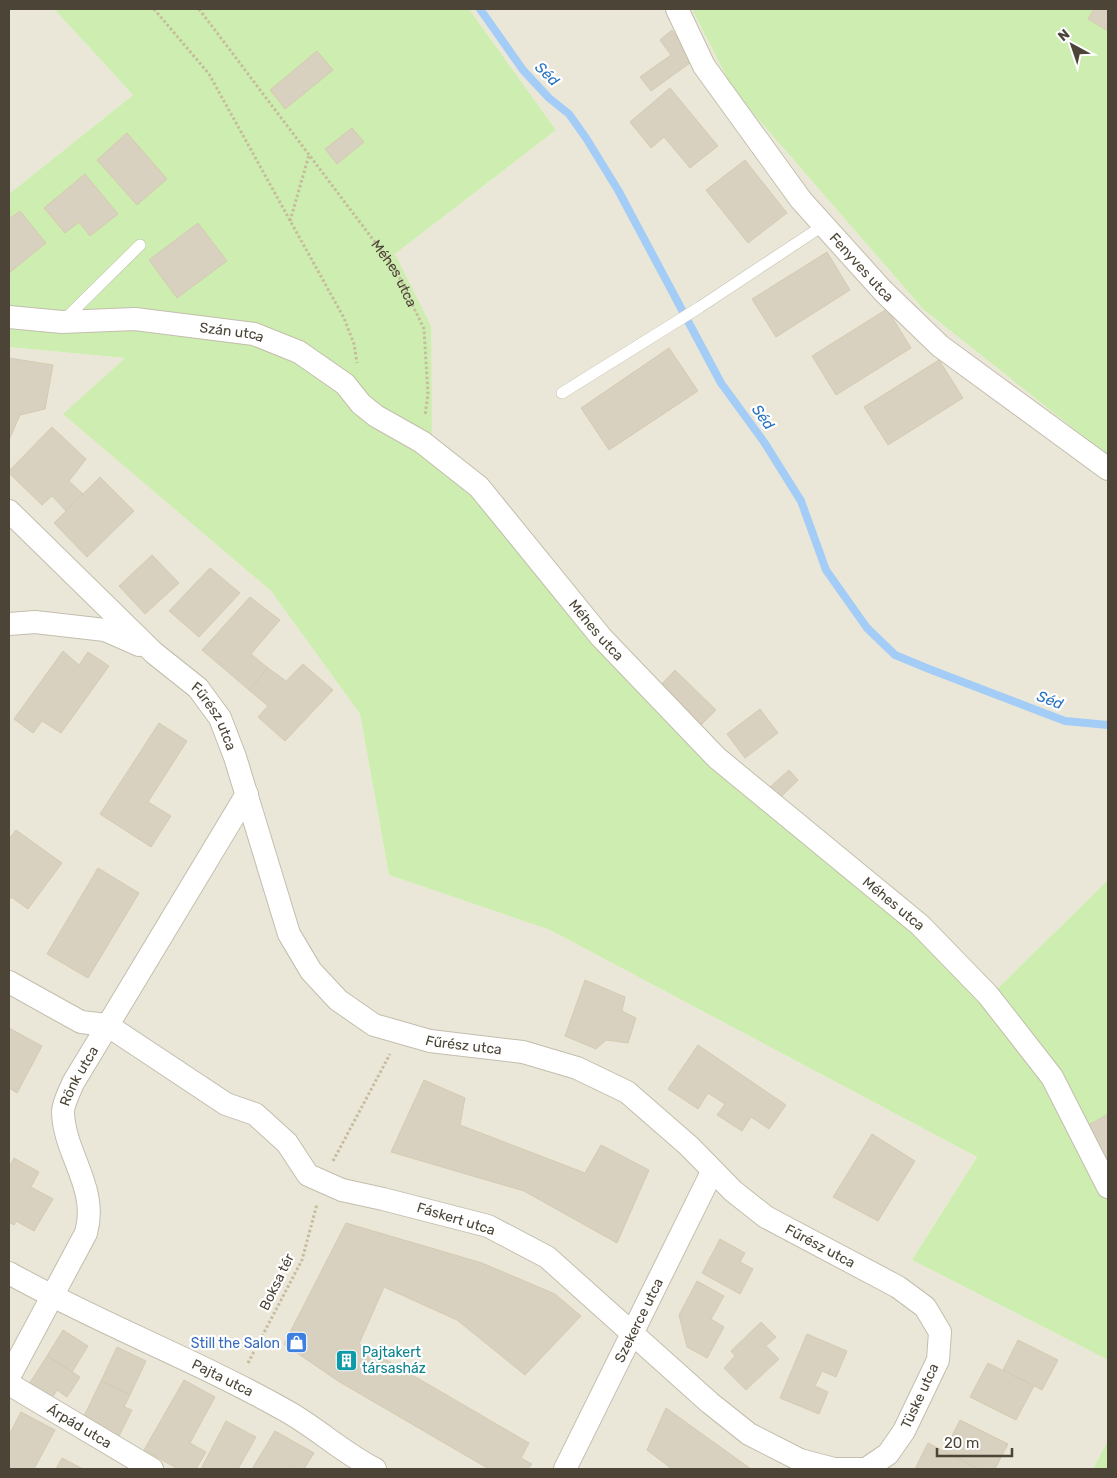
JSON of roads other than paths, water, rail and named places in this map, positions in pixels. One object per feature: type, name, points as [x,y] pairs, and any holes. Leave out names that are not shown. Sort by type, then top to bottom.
[{"type":"street","name":"Fenyves utca","points":[[677,9],[704,66],[802,200],[883,290],[940,346],[1108,469]]},
{"type":"street","name":"Szán utca","points":[[9,317],[62,322],[135,319],[254,334],[300,352],[345,384],[361,404],[376,416],[422,442]]},
{"type":"street","name":"Méhes utca","points":[[422,442],[479,487],[601,637],[717,758],[920,925],[988,995],[1052,1077],[1108,1187]]},
{"type":"street","name":"Fűrész utca","points":[[9,510],[154,653],[198,688],[220,718],[247,794],[289,934],[311,971],[338,1000],[374,1025],[401,1034],[430,1041],[523,1052],[577,1068],[627,1092],[690,1146],[732,1192],[766,1218],[898,1287],[924,1307]]},
{"type":"street","name":"Fűrész utca","points":[[9,624],[35,622],[105,630],[154,653]]},
{"type":"street","name":"Rönk utca","points":[[9,1377],[86,1233],[90,1217],[87,1194],[62,1110],[73,1083],[247,794]]},
{"type":"street","name":"Fáskert utca","points":[[9,982],[81,1022],[107,1025],[226,1104],[255,1114],[287,1143],[308,1175],[342,1190],[488,1226],[548,1257],[710,1403],[749,1434],[800,1460],[834,1469],[866,1469],[888,1454]]},
{"type":"street","name":"Szekerce utca","points":[[565,1469],[712,1172]]},
{"type":"street","name":"Pajta utca","points":[[9,1273],[52,1298],[153,1343],[290,1414],[376,1469]]},
{"type":"street","name":"Tüske utca","points":[[888,1454],[904,1431],[938,1360],[940,1332],[924,1307]]},
{"type":"street","name":"Árpád utca","points":[[9,1384],[152,1469]]},
{"type":"lane","points":[[562,393],[700,307],[824,225]]},
{"type":"lane","points":[[62,322],[140,245]]},
{"type":"waterway","name":"Séd","points":[[480,9],[523,70],[549,98],[569,114],[586,138],[618,190],[721,383],[764,442],[801,501],[826,570],[867,628],[895,655],[929,669],[1065,721],[1108,725]]},
{"type":"place","name":"Still the Salon","points":[[296,1343]]},
{"type":"place","name":"Pajtakert társasház","points":[[346,1360]]}]
